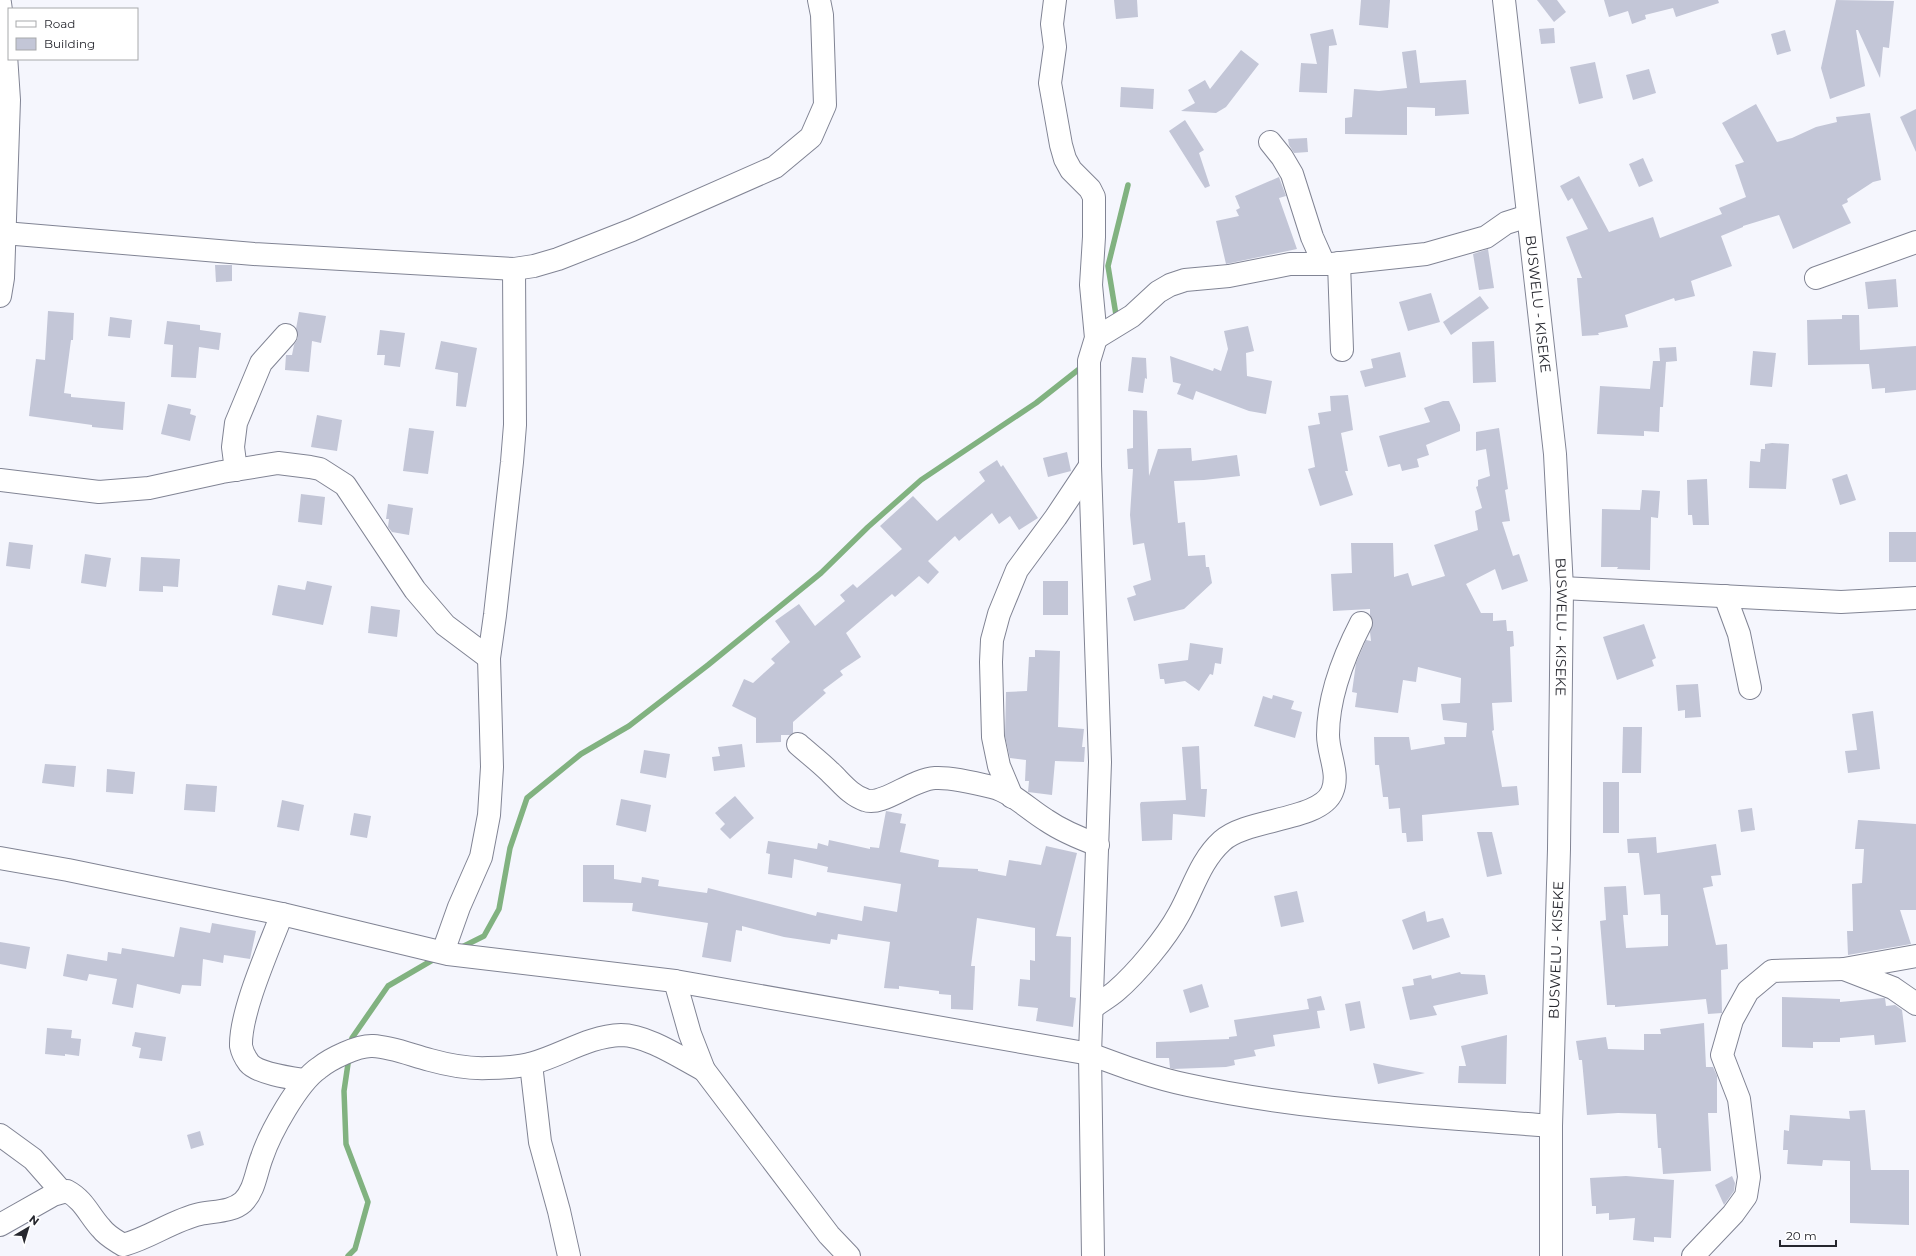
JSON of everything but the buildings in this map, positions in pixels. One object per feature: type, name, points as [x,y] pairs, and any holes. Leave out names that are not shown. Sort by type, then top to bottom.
[{"type":"street","points":[[4,233],[254,254],[514,269],[534,266],[558,259],[632,230],[775,167],[811,137],[825,105],[822,15],[819,0]]},
{"type":"street","points":[[1055,0],[1052,24],[1054,47],[1050,83],[1061,145],[1068,164],[1094,197],[1094,237],[1091,285],[1096,338],[1089,361],[1090,466],[1100,762],[1090,1054],[1093,1256]]},
{"type":"street","name":"BUSWELU - KISEKE","points":[[1504,0],[1555,454],[1562,588],[1560,849],[1551,1126],[1551,1256]]},
{"type":"street","points":[[0,3],[9,100],[3,278],[0,296]]},
{"type":"street","points":[[1270,142],[1282,157],[1292,174],[1312,237],[1331,264],[1342,350]]},
{"type":"street","points":[[1096,338],[1132,316],[1158,292],[1170,285],[1185,280],[1229,276],[1290,264],[1331,264],[1426,254],[1486,237],[1506,223],[1528,216]]},
{"type":"street","points":[[1816,278],[1916,242]]},
{"type":"street","points":[[439,951],[460,907],[481,857],[489,815],[492,767],[489,658],[512,462],[514,425],[514,269]]},
{"type":"street","points":[[236,470],[233,447],[236,422],[261,363],[286,335]]},
{"type":"street","points":[[0,480],[99,492],[149,488],[236,470],[278,464],[295,464],[320,469],[345,485],[415,590],[445,625],[489,658]]},
{"type":"street","points":[[1012,797],[1000,766],[993,737],[991,662],[992,640],[999,614],[1017,570],[1056,517],[1090,466]]},
{"type":"street","points":[[1562,588],[1841,602],[1916,598]]},
{"type":"street","points":[[1725,596],[1739,634],[1750,688]]},
{"type":"street","points":[[1092,1008],[1116,991],[1168,933],[1202,867],[1221,842],[1227,837],[1246,828],[1311,810],[1323,804],[1329,798],[1332,792],[1334,779],[1328,735],[1334,694],[1348,650],[1361,624]]},
{"type":"street","points":[[798,744],[851,792],[865,800],[874,802],[885,799],[910,785],[936,778],[994,788],[1012,797],[1045,820],[1070,834],[1098,845]]},
{"type":"street","points":[[0,858],[99,876],[282,914],[439,951],[675,981],[1090,1054],[1134,1070],[1187,1085],[1293,1104],[1551,1126]]},
{"type":"street","points":[[282,914],[249,1003],[243,1029],[241,1048],[250,1064],[270,1074],[304,1080]]},
{"type":"street","points":[[1693,1256],[1733,1214],[1746,1196],[1749,1177],[1739,1099],[1722,1055],[1732,1020],[1748,991],[1772,971],[1844,969],[1916,956]]},
{"type":"street","points":[[1844,969],[1893,988],[1916,1004]]},
{"type":"street","points":[[675,981],[690,1034],[704,1070],[829,1235],[849,1256]]},
{"type":"street","points":[[0,1225],[33,1205],[53,1195],[67,1191],[76,1196],[89,1210],[100,1227],[111,1239],[123,1245],[135,1242],[190,1216],[236,1206],[245,1199],[252,1188],[262,1157],[286,1110],[304,1080],[319,1067],[342,1055],[371,1045],[390,1048],[430,1060],[468,1068],[488,1068],[531,1064],[592,1040],[622,1035],[635,1037],[653,1044],[704,1070]]},
{"type":"street","points":[[531,1064],[540,1142],[559,1211],[569,1256]]},
{"type":"street","points":[[0,1135],[33,1159],[62,1192]]},
{"type":"waterway","points":[[1117,321],[1108,266],[1128,185]]},
{"type":"waterway","points":[[460,948],[484,936],[499,909],[510,848],[527,798],[581,754],[629,726],[708,665],[821,573],[868,527],[921,480],[1036,403],[1083,366]]},
{"type":"waterway","points":[[351,1045],[352,1038],[388,986],[436,958]]},
{"type":"waterway","points":[[348,1256],[355,1249],[368,1202],[346,1144],[344,1091],[349,1057]]}]
